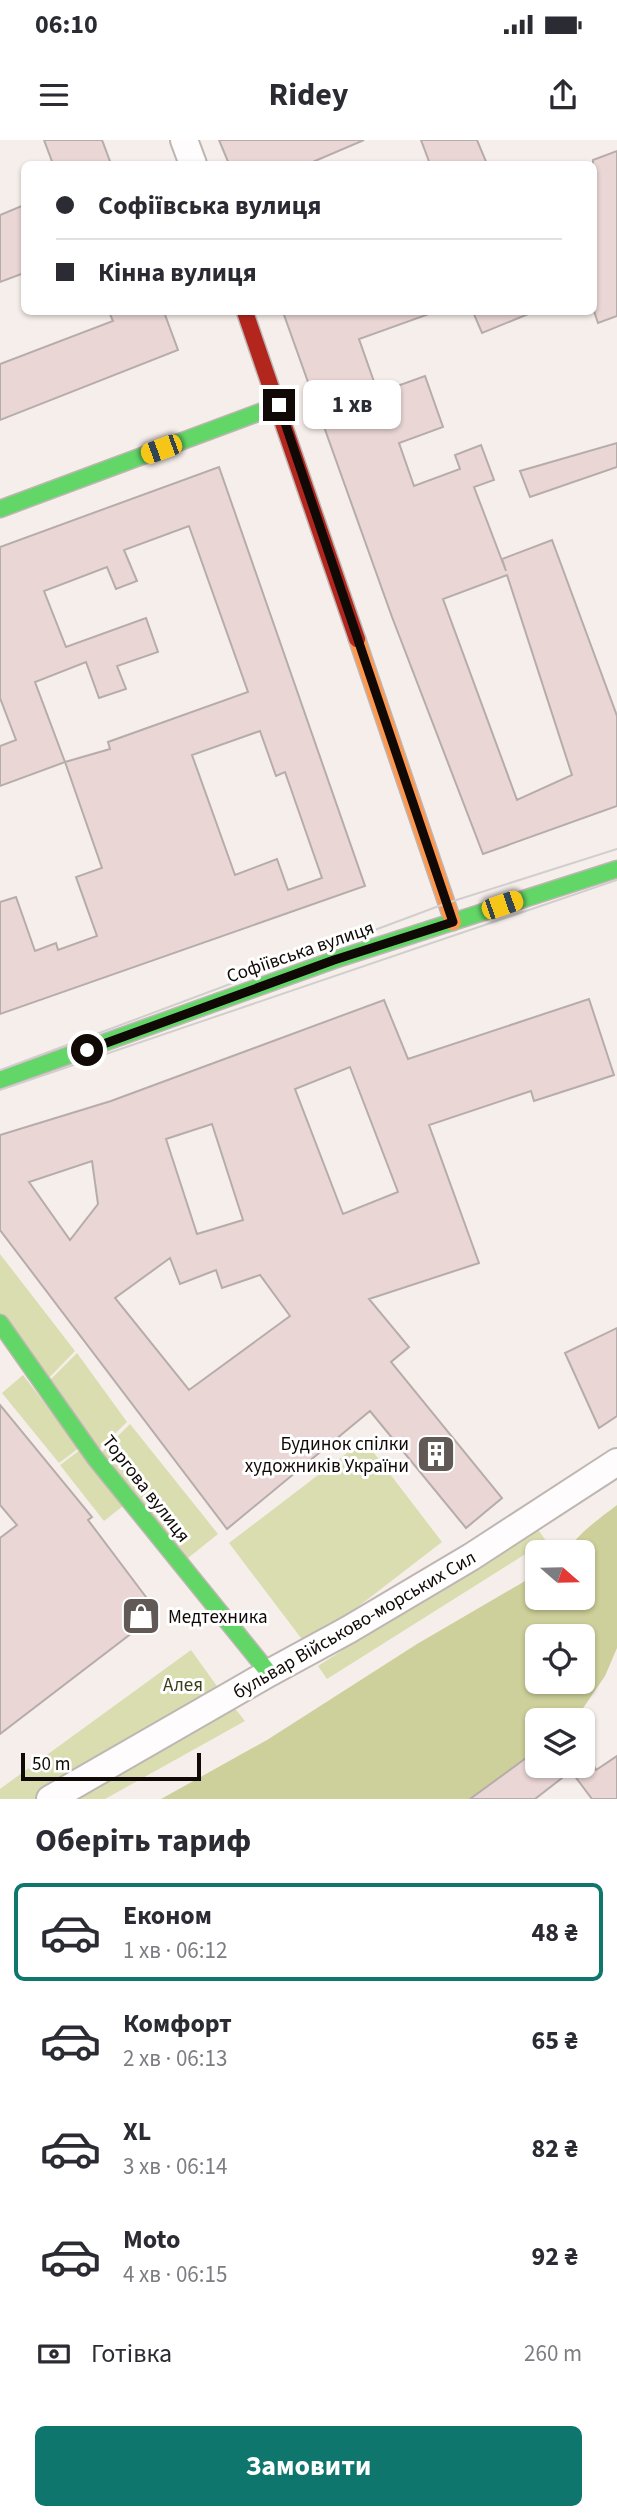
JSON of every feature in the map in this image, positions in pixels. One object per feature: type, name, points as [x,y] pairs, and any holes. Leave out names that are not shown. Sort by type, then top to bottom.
[{"type":"street","points":[[184,140],[192,161]]},
{"type":"street","points":[[246,315],[279,405],[453,922]]},
{"type":"street","points":[[0,509],[279,405]]},
{"type":"street","name":"Софіївська вулиця","points":[[0,1080],[334,960],[617,869]]},
{"type":"street","name":"Торгова вулиця","points":[[0,1323],[29,1368],[129,1504],[269,1673]]},
{"type":"street","name":"бульвар Військово-морських Сил","points":[[50,1799],[471,1557],[617,1462]]},
{"type":"green space","points":[[0,1254],[75,1351],[43,1384],[0,1320]]},
{"type":"green space","points":[[77,1353],[127,1422],[94,1454],[44,1386]]},
{"type":"green space","points":[[23,1375],[79,1448],[59,1463],[2,1393]]},
{"type":"green space","points":[[130,1424],[218,1534],[183,1562],[97,1457]]},
{"type":"green space","points":[[364,1440],[442,1542],[307,1646],[229,1543]]},
{"type":"green space","points":[[80,1450],[123,1506],[104,1521],[60,1465]]},
{"type":"green space","points":[[617,1505],[617,1648],[605,1676],[595,1691],[595,1624],[525,1624],[525,1694],[593,1694],[583,1708],[525,1708],[525,1759],[488,1786],[485,1799],[161,1799],[267,1740],[417,1644],[525,1581],[525,1610],[595,1610],[595,1540],[576,1540]]},
{"type":"green space","points":[[535,1525],[545,1540],[525,1540],[525,1554],[327,1679],[318,1666]]},
{"type":"green space","name":"Алея","points":[[191,1650],[219,1689],[34,1799],[0,1799],[0,1789]]},
{"type":"green space","name":"Алея","points":[[229,1701],[245,1721],[105,1799],[62,1799]]},
{"type":"building","points":[[44,140],[102,140],[110,161],[52,161]]},
{"type":"building","points":[[219,140],[364,140],[315,161],[228,161]]},
{"type":"building","points":[[421,140],[477,140],[486,161],[429,161]]},
{"type":"building","points":[[617,151],[617,316],[598,323],[595,315],[597,161],[593,160]]},
{"type":"building","points":[[21,206],[21,274],[0,282],[0,215]]},
{"type":"building","points":[[110,315],[165,315],[178,350],[0,420],[0,364],[113,321]]},
{"type":"building","points":[[284,315],[426,315],[359,339],[378,393],[425,376],[443,427],[399,443],[414,486],[460,469],[455,455],[481,445],[494,480],[474,487],[506,571],[502,559],[552,540],[617,716],[617,806],[483,854],[392,617]],"holes":[[[507,575],[572,775],[517,800],[443,599]]]},
{"type":"building","points":[[474,315],[526,315],[482,333]]},
{"type":"building","points":[[617,443],[617,467],[530,497],[520,471]]},
{"type":"building","points":[[219,467],[365,886],[0,1014],[0,902],[16,897],[35,951],[56,943],[58,950],[97,936],[76,877],[102,868],[65,762],[0,786],[0,746],[16,740],[0,698],[0,547]],"holes":[[[189,526],[248,692],[108,742],[110,749],[65,762],[35,682],[86,662],[99,698],[126,689],[117,666],[158,652],[146,618],[66,647],[44,591],[107,567],[116,589],[137,581],[124,550]],[[260,731],[276,776],[285,772],[322,878],[288,890],[277,859],[235,875],[192,755]]]},
{"type":"building","points":[[589,999],[614,1075],[534,1101],[531,1091],[429,1125],[479,1263],[369,1299],[409,1347],[391,1362],[502,1498],[466,1528],[370,1411],[227,1529],[0,1230],[0,1135],[111,1101],[384,1000],[408,1059]],"holes":[[[350,1067],[398,1192],[343,1214],[295,1089]],[[212,1124],[243,1220],[197,1234],[166,1139]],[[92,1161],[98,1204],[70,1240],[29,1182]],[[170,1258],[180,1284],[216,1270],[222,1288],[260,1275],[290,1316],[189,1390],[115,1298]]]},
{"type":"building","points":[[617,1328],[617,1416],[599,1428],[565,1353]]},
{"type":"building","points":[[0,1405],[92,1517],[88,1520],[158,1613],[0,1734],[0,1538],[17,1525],[0,1505]]},
{"type":"building","points":[[617,1756],[617,1799],[592,1799],[576,1778],[595,1778],[595,1768],[596,1770]]},
{"type":"building","points":[[525,1759],[525,1778],[562,1778],[535,1799],[470,1799]]},
{"type":"tram line","points":[[0,1070],[447,903],[617,849]]},
{"type":"tram line","points":[[0,1090],[617,880]]},
{"type":"traffic: fast","points":[[0,509],[279,405]]},
{"type":"traffic: fast","points":[[0,1080],[334,960],[617,869]]},
{"type":"traffic: fast","points":[[0,1323],[95,1458],[269,1673]]},
{"type":"traffic: slow","points":[[357,639],[453,922]]},
{"type":"traffic: jam","points":[[246,315],[357,639]]},
{"type":"place","name":"Будинок спілки художників України","points":[[436,1454]]},
{"type":"place","name":"Медтехника","points":[[141,1616]]},
{"type":"route","points":[[87,1050],[334,960],[453,922],[279,405]]}]
